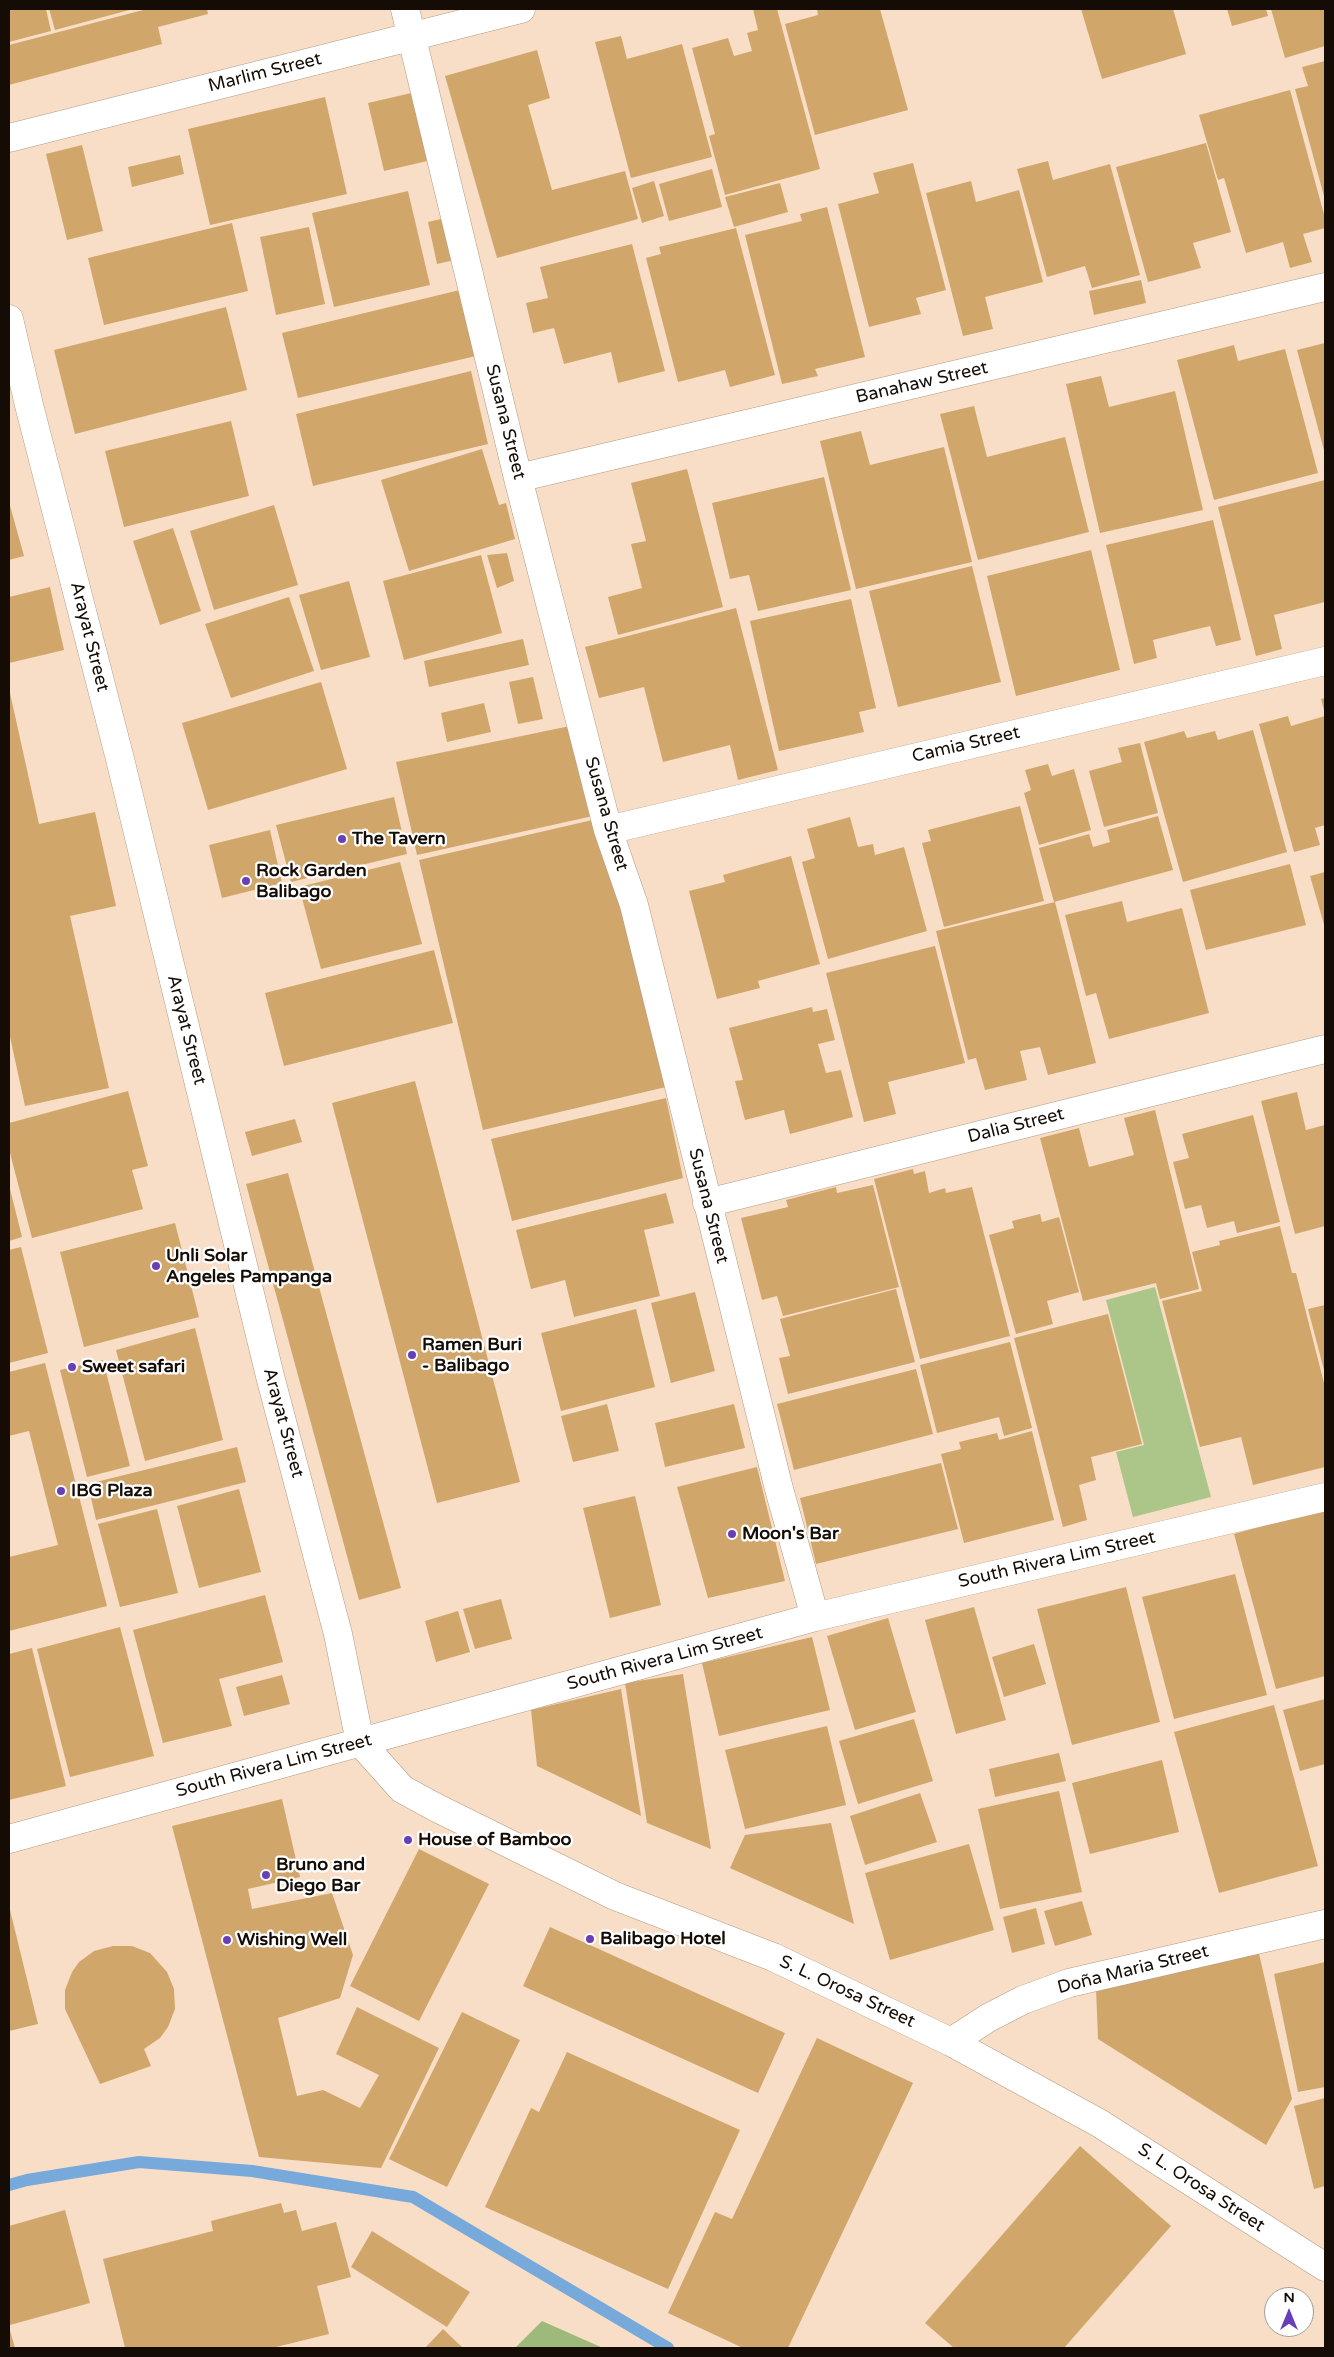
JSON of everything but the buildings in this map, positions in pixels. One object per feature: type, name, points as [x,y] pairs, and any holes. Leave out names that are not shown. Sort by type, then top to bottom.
[{"type":"street","name":"Susana Street","points":[[405,9],[518,478],[608,830],[634,905],[777,1479],[816,1617]]},
{"type":"street","name":"Marlim Street","points":[[9,138],[521,9]]},
{"type":"street","name":"Banahaw Street","points":[[518,478],[1325,287]]},
{"type":"street","name":"Arayat Street","points":[[9,319],[29,405],[120,759],[270,1376],[338,1634],[360,1742]]},
{"type":"street","name":"Camia Street","points":[[608,830],[1325,661]]},
{"type":"street","name":"Dalia Street","points":[[707,1203],[1325,1049]]},
{"type":"street","name":"South Rivera Lim Street","points":[[9,1839],[816,1617],[1325,1497]]},
{"type":"street","name":"S. L. Orosa Street","points":[[360,1742],[402,1789],[435,1807],[615,1896],[772,1958],[951,2042],[1099,2123],[1325,2267]]},
{"type":"street","name":"Doña Maria Street","points":[[951,2042],[988,2018],[1023,2000],[1069,1983],[1325,1924]]},
{"type":"green space","points":[[1155,1287],[1211,1497],[1133,1517],[1116,1452],[1144,1445],[1106,1300]]},
{"type":"green space","points":[[542,2321],[603,2348],[515,2348]]},
{"type":"waterway","points":[[9,2185],[27,2180],[139,2162],[252,2171],[413,2197],[668,2348]]},
{"type":"place","name":"The Tavern","points":[[342,839]]},
{"type":"place","name":"Rock Garden Balibago","points":[[246,881]]},
{"type":"place","name":"Unli Solar Angeles Pampanga","points":[[156,1266]]},
{"type":"place","name":"Ramen Buri - Balibago","points":[[412,1355]]},
{"type":"place","name":"Sweet safari","points":[[72,1367]]},
{"type":"place","name":"IBG Plaza","points":[[61,1491]]},
{"type":"place","name":"Moon's Bar","points":[[732,1534]]},
{"type":"place","name":"House of Bamboo","points":[[408,1840]]},
{"type":"place","name":"Bruno and Diego Bar","points":[[266,1875]]},
{"type":"place","name":"Balibago Hotel","points":[[590,1939]]},
{"type":"place","name":"Wishing Well","points":[[227,1940]]}]
